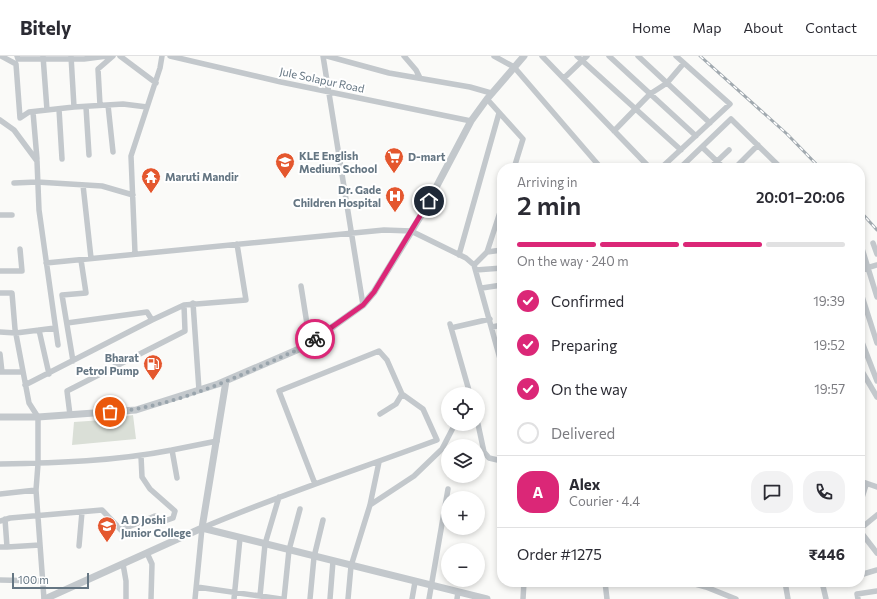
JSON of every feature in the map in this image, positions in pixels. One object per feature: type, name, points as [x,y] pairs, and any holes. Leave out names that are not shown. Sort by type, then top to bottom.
[{"type":"street","points":[[2,56],[16,64],[20,118],[29,112],[74,107],[123,104],[147,107]]},
{"type":"street","points":[[17,56],[18,59],[43,57],[71,57],[85,59],[107,56]]},
{"type":"street","points":[[100,105],[98,69],[113,56]]},
{"type":"street","points":[[120,56],[156,83]]},
{"type":"street","points":[[135,253],[131,156],[156,83],[162,56]]},
{"type":"street","name":"Jule Solapur Road","points":[[170,56],[329,92],[471,121]]},
{"type":"street","points":[[322,56],[363,305]]},
{"type":"street","points":[[327,56],[389,73],[470,87],[489,96],[500,113],[523,140],[516,163]]},
{"type":"street","points":[[404,56],[416,70],[420,78]]},
{"type":"street","points":[[494,56],[514,67],[597,163]]},
{"type":"street","points":[[0,417],[38,417],[136,410],[226,381],[306,346],[363,305],[374,292],[422,214],[471,121],[489,96],[524,56]]},
{"type":"street","points":[[542,56],[645,163]]},
{"type":"street","points":[[577,56],[681,150]]},
{"type":"street","points":[[564,78],[587,56]]},
{"type":"street","points":[[609,56],[696,136]]},
{"type":"street","points":[[638,56],[710,123]]},
{"type":"street","points":[[667,163],[730,104],[676,56]]},
{"type":"street","points":[[43,57],[47,110]]},
{"type":"street","points":[[71,57],[74,107]]},
{"type":"street","points":[[614,131],[650,94],[666,83],[684,63]]},
{"type":"street","points":[[108,105],[113,152]]},
{"type":"street","points":[[86,107],[89,155]]},
{"type":"street","points":[[59,109],[62,159]]},
{"type":"street","points":[[33,112],[37,160],[36,182],[58,345]]},
{"type":"street","points":[[458,255],[500,113]]},
{"type":"street","points":[[685,163],[731,119],[776,163]]},
{"type":"street","points":[[0,120],[14,130],[37,160]]},
{"type":"street","points":[[740,163],[758,145]]},
{"type":"street","points":[[702,147],[717,161],[728,150]]},
{"type":"street","points":[[14,183],[36,182],[102,186],[132,195]]},
{"type":"street","points":[[82,185],[91,258]]},
{"type":"street","points":[[0,215],[12,215]]},
{"type":"street","points":[[475,268],[487,252],[497,221]]},
{"type":"street","points":[[46,263],[135,253],[384,230],[411,231],[466,258],[475,268],[482,288],[497,346]]},
{"type":"street","points":[[873,243],[877,254]]},
{"type":"street","points":[[25,385],[184,305],[193,303],[246,300],[237,244]]},
{"type":"street","points":[[0,271],[22,271],[20,250]]},
{"type":"street","points":[[487,252],[497,251]]},
{"type":"street","points":[[865,258],[877,296]]},
{"type":"street","points":[[74,361],[62,295],[86,293],[81,260]]},
{"type":"street","points":[[865,269],[877,265]]},
{"type":"street","points":[[475,268],[497,268]]},
{"type":"street","points":[[301,286],[310,343]]},
{"type":"street","points":[[482,288],[497,286]]},
{"type":"street","points":[[0,293],[12,293],[16,333],[25,385],[29,403],[38,417],[38,464],[36,490],[45,599],[202,528],[279,497],[437,440],[423,409],[402,394],[387,360],[379,351],[279,391],[315,484]]},
{"type":"street","points":[[193,303],[199,390]]},
{"type":"street","points":[[70,415],[67,392],[185,331],[184,305]]},
{"type":"street","points":[[865,306],[877,343]]},
{"type":"street","points":[[67,323],[147,312],[152,320]]},
{"type":"street","points":[[468,387],[450,326],[490,319]]},
{"type":"street","points":[[492,327],[497,326]]},
{"type":"street","points":[[0,332],[16,333],[55,328]]},
{"type":"street","points":[[39,330],[49,374]]},
{"type":"street","points":[[865,350],[877,381]]},
{"type":"street","points":[[0,354],[1,372],[23,372]]},
{"type":"street","points":[[865,376],[874,389],[877,397]]},
{"type":"street","points":[[195,599],[202,528],[226,381]]},
{"type":"street","points":[[380,414],[396,404],[402,394]]},
{"type":"street","points":[[370,506],[420,470],[442,449],[451,431]]},
{"type":"street","points":[[480,431],[484,452],[489,458],[497,460]]},
{"type":"street","points":[[0,464],[38,464],[141,456],[216,441]]},
{"type":"street","points":[[172,450],[177,478]]},
{"type":"street","points":[[7,547],[2,520],[102,510],[121,530],[155,516],[159,523],[173,518],[174,511],[150,489],[142,477],[141,456]]},
{"type":"street","points":[[348,599],[351,566],[370,506],[378,462]]},
{"type":"street","points":[[865,487],[866,484],[877,487]]},
{"type":"street","points":[[429,599],[448,489]]},
{"type":"street","points":[[0,494],[36,490]]},
{"type":"street","points":[[260,596],[265,544],[279,497]]},
{"type":"street","points":[[284,599],[289,550],[300,509]]},
{"type":"street","points":[[80,546],[82,512]]},
{"type":"street","points":[[865,526],[877,515]]},
{"type":"street","points":[[310,599],[314,557],[323,520]]},
{"type":"street","points":[[202,528],[432,586],[457,595],[487,599]]},
{"type":"street","points":[[865,537],[877,553]]},
{"type":"street","points":[[235,596],[240,538]]},
{"type":"street","points":[[0,547],[40,545]]},
{"type":"street","points":[[147,553],[152,564],[151,599]]},
{"type":"street","points":[[330,599],[333,561]]},
{"type":"street","points":[[123,564],[126,581],[126,599]]},
{"type":"street","points":[[865,574],[877,571]]},
{"type":"street","points":[[0,580],[43,581]]},
{"type":"street","points":[[412,599],[415,582]]},
{"type":"street","points":[[197,587],[235,596],[260,596],[281,599]]},
{"type":"street","points":[[523,599],[524,587]]},
{"type":"street","points":[[605,587],[606,599]]},
{"type":"street","points":[[706,587],[736,599]]},
{"type":"street","points":[[786,587],[788,599]]},
{"type":"street","points":[[823,587],[826,599]]},
{"type":"street","points":[[858,599],[857,594],[877,591]]},
{"type":"shaded area","points":[[133,415],[136,439],[72,445],[74,422],[103,420]]},
{"type":"railway","points":[[700,56],[787,134],[815,163]]},
{"type":"railway","points":[[865,217],[877,230]]},
{"type":"way so far","points":[[110,412],[136,410],[218,384],[306,346],[315,339]]},
{"type":"place","name":"D-mart","points":[[394,174]]},
{"type":"place","name":"KLE English Medium School","points":[[285,179]]},
{"type":"place","name":"Maruti Mandir","points":[[151,194]]},
{"type":"place","name":"Dr. Gade Children Hospital","points":[[395,213]]},
{"type":"place","name":"Bharat Petrol Pump","points":[[153,381]]},
{"type":"place","name":"A D Joshi Junior College","points":[[107,543]]},
{"type":"route","points":[[315,339],[363,305],[374,292],[429,201]]}]
